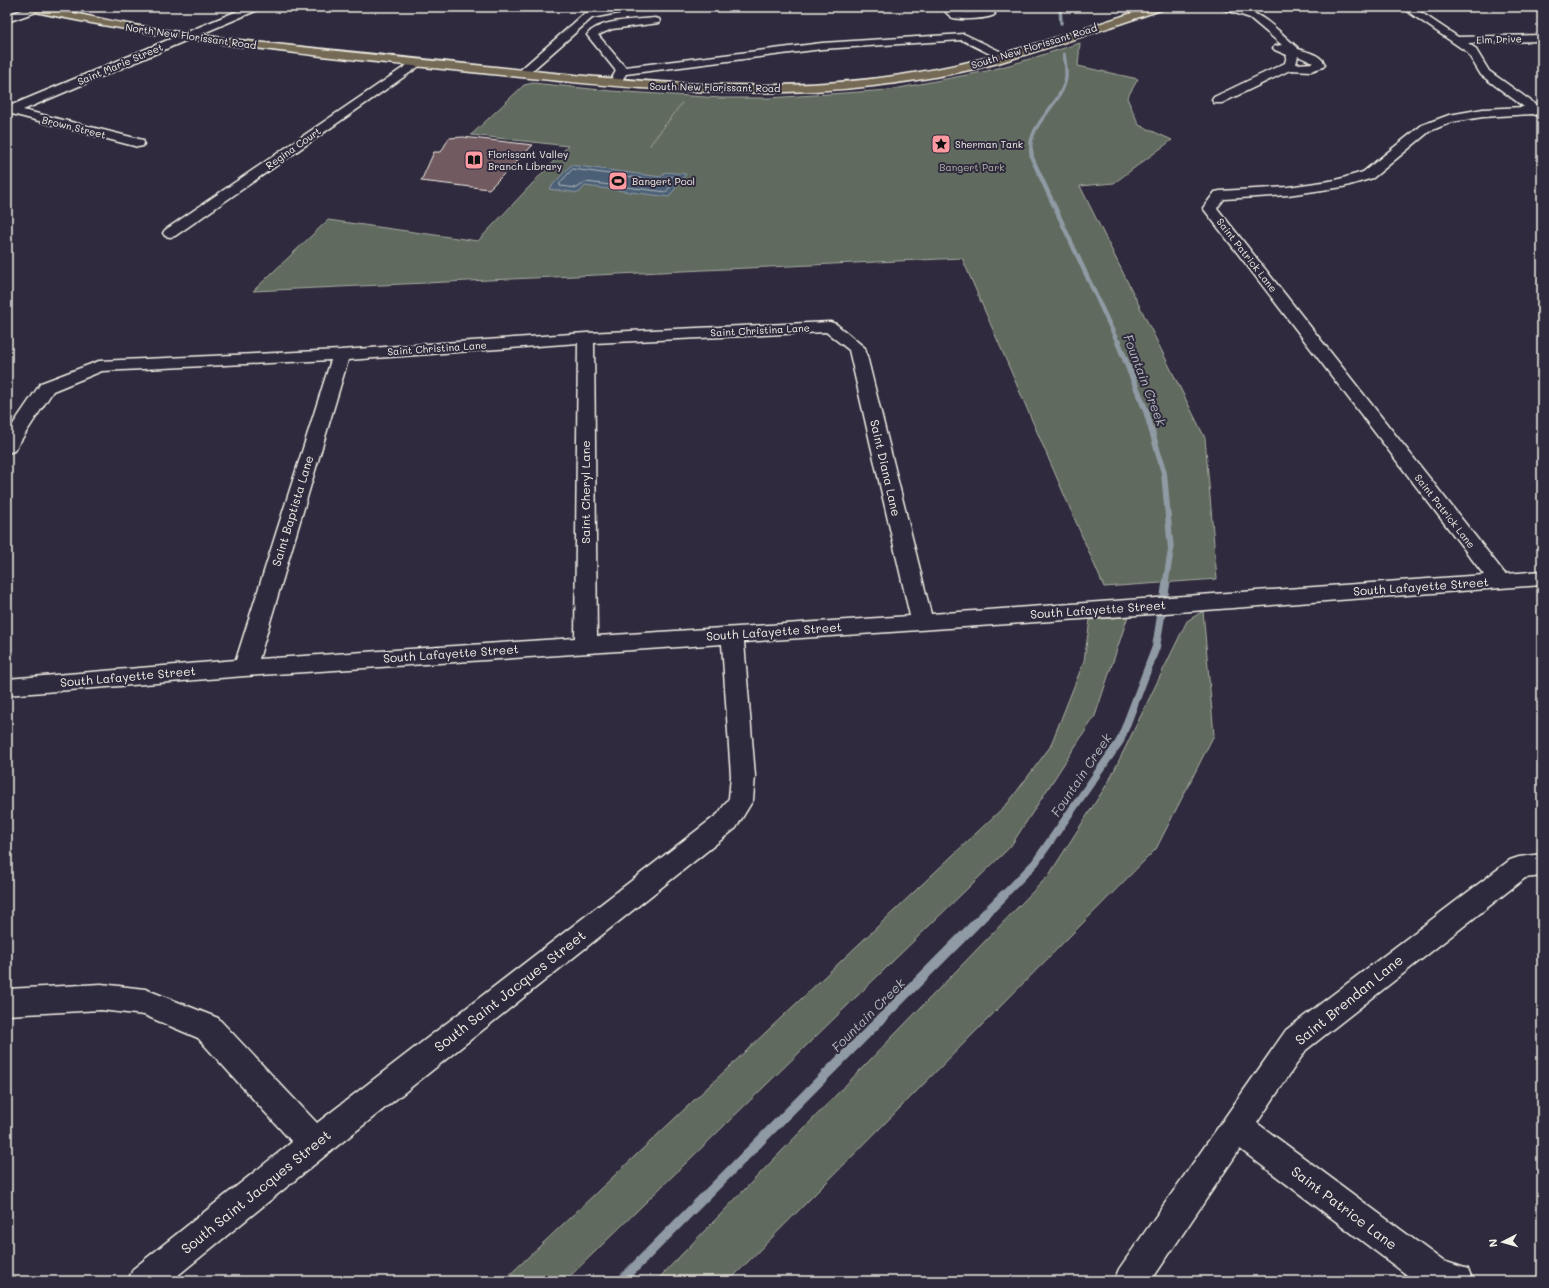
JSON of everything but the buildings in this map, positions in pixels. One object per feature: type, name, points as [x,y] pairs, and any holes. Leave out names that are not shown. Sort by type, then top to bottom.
[{"type":"main road","name":"South New Florissant Road","points":[[357,56],[615,83],[742,90],[810,88],[870,83],[939,73],[1004,57],[1160,7]]},
{"type":"main road","name":"North New Florissant Road","points":[[34,8],[185,37],[357,56]]},
{"type":"street","name":"Saint Marie Street","points":[[8,111],[256,7]]},
{"type":"street","points":[[522,74],[588,16],[633,7]]},
{"type":"street","points":[[947,7],[955,15],[964,16],[990,14],[983,7]]},
{"type":"street","points":[[1218,100],[1288,66],[1292,60],[1293,54],[1291,52],[1293,48],[1254,16],[1228,7]]},
{"type":"street","points":[[1406,7],[1471,50],[1485,72],[1539,112]]},
{"type":"street","points":[[7,19],[34,8]]},
{"type":"street","points":[[1242,12],[1243,17],[1279,48],[1313,57],[1319,63],[1319,65],[1315,67],[1305,68],[1288,66]]},
{"type":"street","points":[[964,16],[970,32],[1004,57]]},
{"type":"street","points":[[622,72],[592,35],[594,32],[608,27],[655,21]]},
{"type":"street","points":[[1260,32],[1272,31]]},
{"type":"street","points":[[622,72],[822,46],[852,46],[970,32]]},
{"type":"street","name":"Elm Drive","points":[[1456,40],[1542,38]]},
{"type":"street","name":"Regina Court","points":[[170,234],[417,62]]},
{"type":"street","points":[[615,83],[622,72]]},
{"type":"street","name":"Brown Street","points":[[8,111],[138,143]]},
{"type":"street","name":"Saint Patrick Lane","points":[[1500,581],[1210,208],[1220,195],[1288,191],[1338,184],[1368,176],[1426,128],[1449,119],[1484,113],[1539,112]]},
{"type":"street","name":"Saint Christina Lane","points":[[7,447],[47,387],[99,366],[341,355],[586,338],[830,327]]},
{"type":"street","name":"Saint Diana Lane","points":[[830,327],[857,348],[922,621]]},
{"type":"street","name":"Saint Cheryl Lane","points":[[586,338],[586,646]]},
{"type":"street","name":"Saint Baptista Lane","points":[[245,668],[341,355]]},
{"type":"street","name":"South Lafayette Street","points":[[7,687],[245,668],[586,646],[922,621],[1110,610],[1542,578]]},
{"type":"street","name":"South Saint Jacques Street","points":[[145,1281],[315,1144],[727,821],[740,800],[743,776],[732,634]]},
{"type":"street","name":"Saint Brendan Lane","points":[[1131,1281],[1296,1040],[1519,868],[1542,865]]},
{"type":"street","points":[[7,1002],[101,997],[145,1002],[208,1028],[315,1144]]},
{"type":"street","name":"Saint Patrice Lane","points":[[1236,1127],[1435,1275],[1456,1281]]},
{"type":"path","points":[[650,145],[688,96],[692,88]]},
{"type":"green space","name":"Bangert Park","points":[[1080,43],[1078,66],[1138,79],[1127,98],[1139,125],[1172,140],[1114,183],[1080,186],[1205,438],[1217,579],[1104,587],[962,258],[253,291],[328,220],[478,241],[568,146],[471,135],[524,85],[533,83],[611,91],[721,98],[769,98],[889,90],[987,71]]},
{"type":"green space","points":[[1203,611],[1214,735],[1156,849],[729,1281],[656,1281],[1049,875],[1109,781],[1187,621]]},
{"type":"green space","points":[[1128,616],[1095,716],[1010,847],[565,1281],[503,1281],[1008,803],[1050,747],[1084,661],[1090,620]]},
{"type":"water","name":"Bangert Pool","points":[[571,165],[661,177],[665,172],[686,174],[669,197],[585,186],[579,193],[549,189]]},
{"type":"waterway","name":"Fountain Creek","points":[[1060,7],[1061,23]]},
{"type":"waterway","name":"Fountain Creek","points":[[1031,150],[1031,142],[1038,125],[1062,91],[1066,79],[1064,54]]},
{"type":"waterway","name":"Fountain Creek","points":[[1031,150],[1032,158],[1118,343]]},
{"type":"waterway","name":"Fountain Creek","points":[[1118,342],[1146,411],[1164,473],[1171,550],[1165,586]]},
{"type":"waterway","name":"Fountain Creek","points":[[1003,896],[1035,863],[1120,741],[1156,647],[1166,585]]},
{"type":"waterway","name":"Fountain Creek","points":[[621,1281],[1004,895]]},
{"type":"place","name":"Sherman Tank","points":[[941,144]]},
{"type":"place","name":"Florissant Valley Branch Library","points":[[474,160]]},
{"type":"place","name":"Bangert Pool","points":[[618,181]]}]
